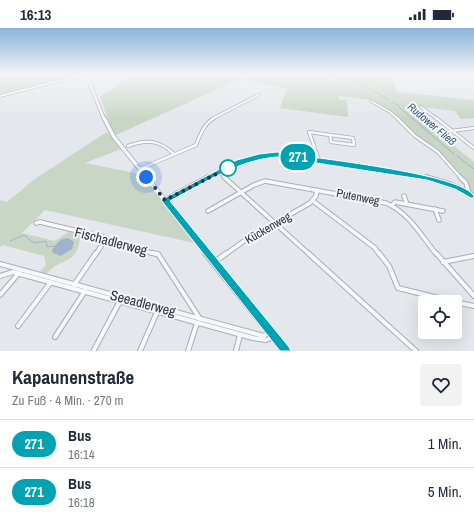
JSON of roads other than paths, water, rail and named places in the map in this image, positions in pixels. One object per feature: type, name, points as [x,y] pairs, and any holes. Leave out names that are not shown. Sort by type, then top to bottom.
[{"type":"street","points":[[0,96],[28,89]]},
{"type":"street","points":[[92,89],[108,128],[285,351]]},
{"type":"street","points":[[140,169],[197,144],[203,129],[210,120],[258,95]]},
{"type":"street","points":[[371,101],[390,112],[415,136],[438,152],[466,183],[469,193]]},
{"type":"street","points":[[421,107],[450,131],[474,148]]},
{"type":"street","points":[[450,131],[474,128]]},
{"type":"street","points":[[318,160],[309,132],[353,138],[355,149]]},
{"type":"street","points":[[330,134],[331,142],[354,145]]},
{"type":"street","points":[[128,146],[143,140],[162,143],[174,154]]},
{"type":"street","points":[[165,200],[219,172],[248,159],[265,155],[288,155],[427,177],[446,182],[474,196]]},
{"type":"street","points":[[219,172],[416,351]]},
{"type":"street","name":"Putenweg","points":[[208,211],[264,181],[379,200],[392,205],[406,215],[443,262],[474,296]]},
{"type":"street","points":[[317,190],[313,201],[375,248],[389,266],[396,286],[399,289],[425,295]]},
{"type":"street","points":[[404,196],[407,204]]},
{"type":"street","name":"Kückenweg","points":[[214,262],[244,241],[313,201]]},
{"type":"street","points":[[392,205],[395,202],[443,211]]},
{"type":"street","points":[[435,209],[438,220]]},
{"type":"street","name":"Fischadlerweg","points":[[36,223],[40,222],[103,237],[105,240],[158,254],[198,321]]},
{"type":"street","points":[[74,284],[105,240]]},
{"type":"street","points":[[443,262],[474,256]]},
{"type":"street","name":"Seeadlerweg","points":[[0,264],[15,270],[74,284],[240,335],[264,341],[269,341],[274,337]]},
{"type":"street","name":"Seeadlerweg","points":[[15,270],[19,273],[158,312],[264,336],[269,332]]},
{"type":"street","name":"Seeadlerweg","points":[[0,276],[15,270]]},
{"type":"street","points":[[0,295],[19,273]]},
{"type":"street","points":[[18,326],[51,282]]},
{"type":"street","points":[[55,337],[85,292]]},
{"type":"street","name":"Seeadlerweg","points":[[94,350],[120,301]]},
{"type":"street","points":[[462,303],[474,306]]},
{"type":"street","name":"Seeadlerweg","points":[[140,351],[158,312]]},
{"type":"street","points":[[188,351],[198,321]]},
{"type":"street","points":[[236,351],[240,335]]},
{"type":"water","points":[[68,238],[74,242],[72,249],[61,256],[53,253],[52,251],[55,246],[61,240]]},
{"type":"waterway","points":[[372,90],[389,100]]},
{"type":"waterway","name":"Rudower Fließ","points":[[393,102],[399,106]]},
{"type":"waterway","name":"Rudower Fließ","points":[[399,107],[454,154]]},
{"type":"waterway","name":"Rudower Fließ","points":[[457,156],[474,169]]},
{"type":"waterway","points":[[10,241],[24,235],[34,243],[46,241],[47,247],[55,246]]}]
